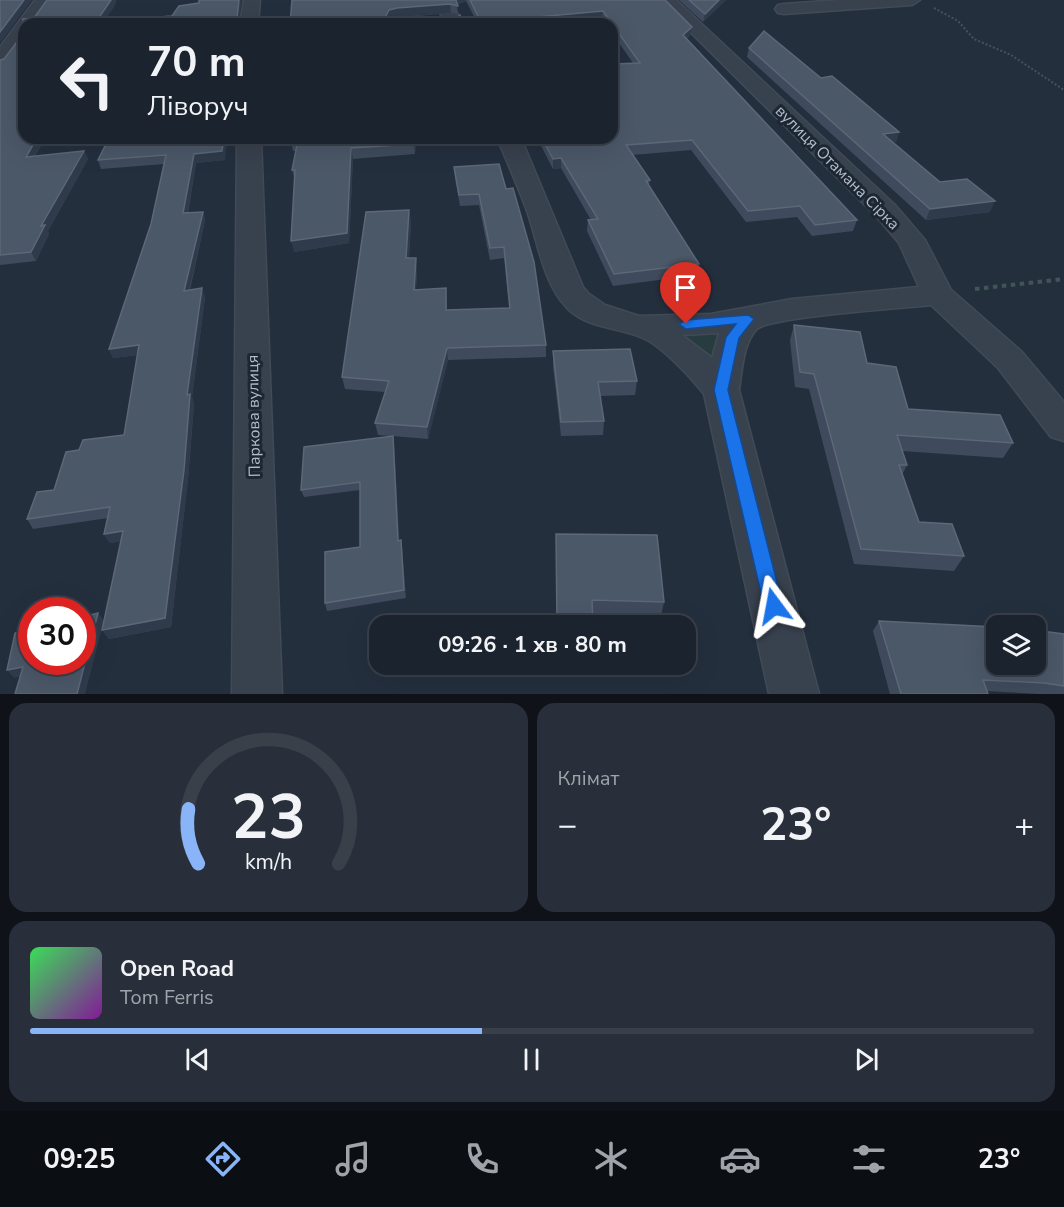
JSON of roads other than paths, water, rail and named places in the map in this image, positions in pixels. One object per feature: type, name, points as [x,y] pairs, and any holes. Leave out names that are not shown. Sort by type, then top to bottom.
[{"type":"street","points":[[30,18],[44,0]]},
{"type":"street","points":[[250,18],[252,0]]},
{"type":"street","points":[[442,0],[446,18]]},
{"type":"street","name":"вулиця Отамана Сірка","points":[[666,0],[886,211],[911,240],[938,295],[1010,360],[1064,426]]},
{"type":"street","points":[[784,9],[912,0]]},
{"type":"street","points":[[0,60],[18,35]]},
{"type":"street","name":"Паркова вулиця","points":[[249,144],[256,694]]},
{"type":"street","points":[[512,144],[569,288],[579,301],[594,312],[615,320],[641,325],[711,324],[748,319],[792,309],[938,295]]},
{"type":"street","points":[[721,390],[733,337],[748,319]]},
{"type":"street","points":[[641,325],[669,338],[698,364],[721,390],[736,444],[794,694]]}]
